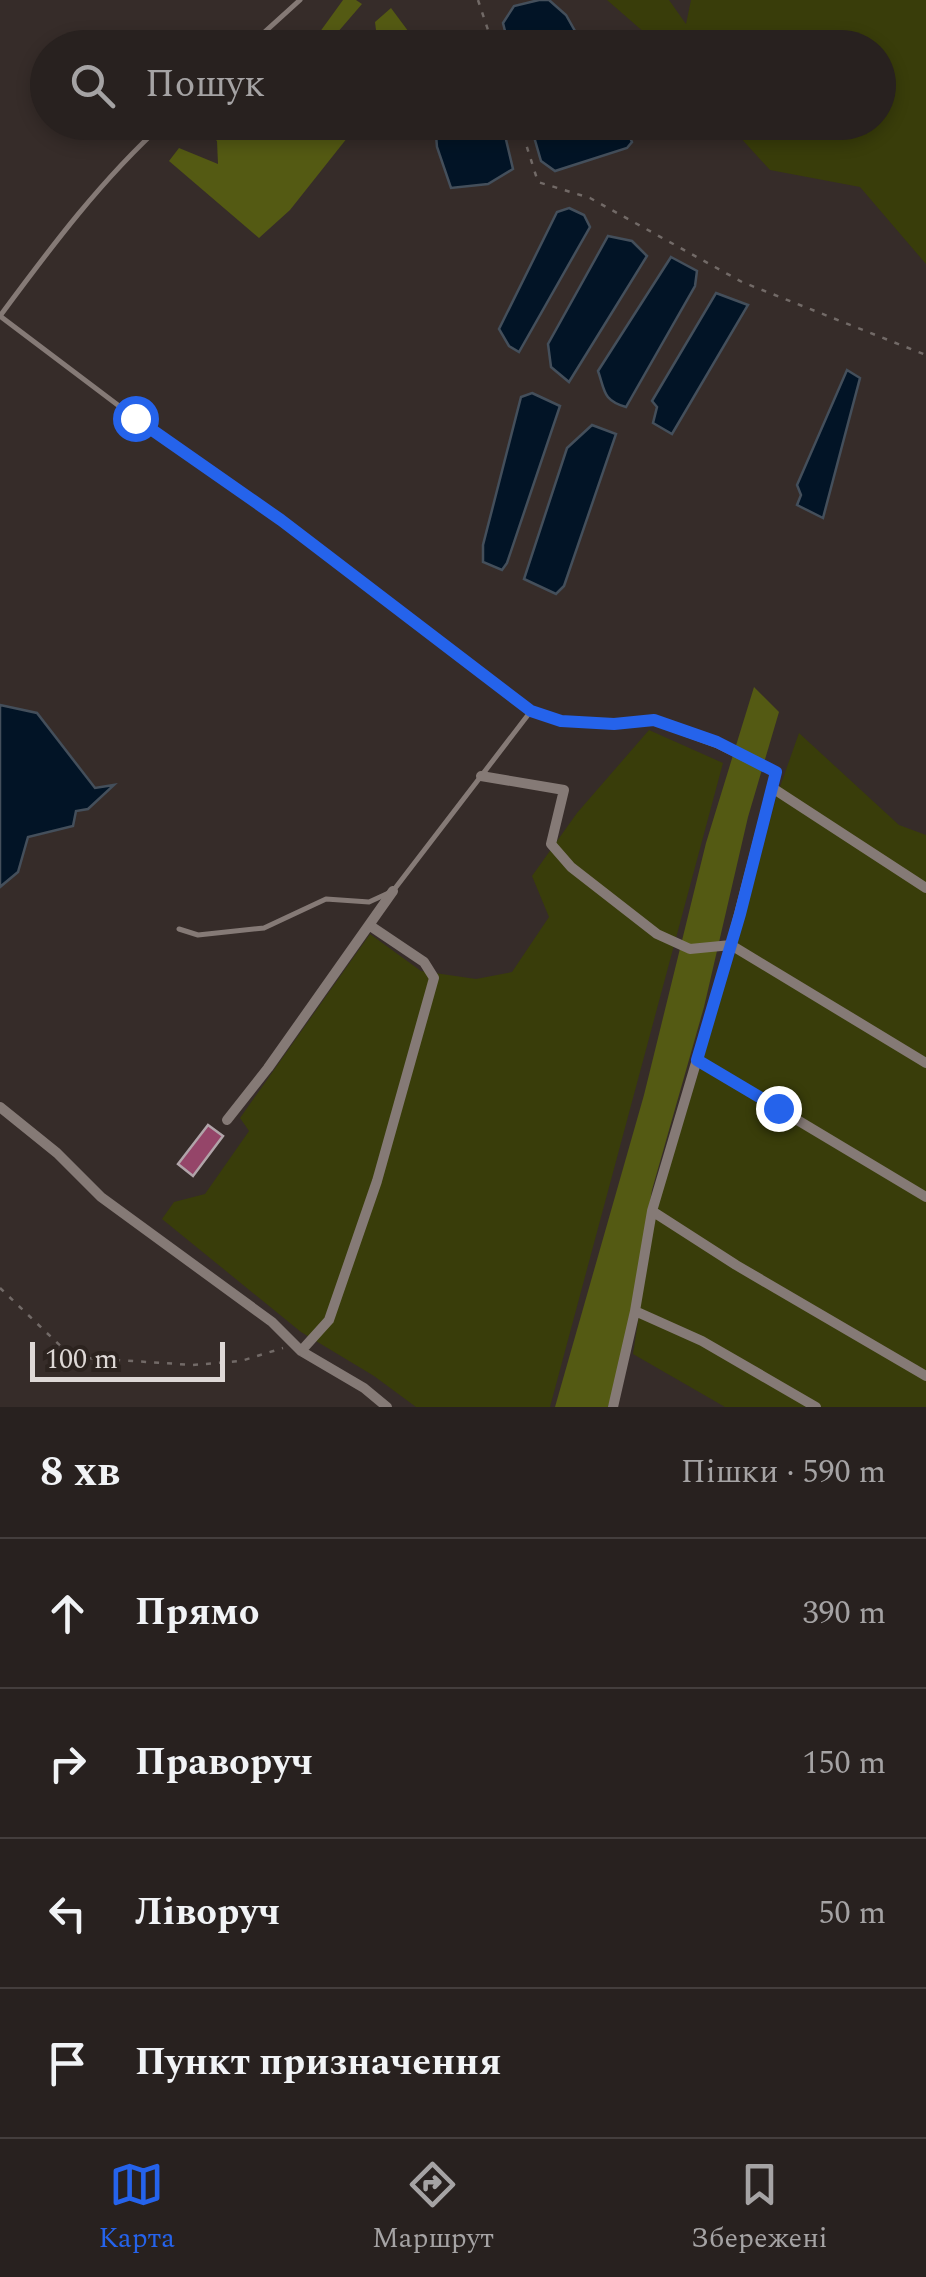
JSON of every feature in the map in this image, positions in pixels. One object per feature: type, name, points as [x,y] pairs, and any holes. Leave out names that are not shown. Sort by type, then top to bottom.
[{"type":"street","points":[[531,711],[561,721],[614,724],[654,720],[717,742],[776,772],[731,944],[652,1211],[613,1407]]},
{"type":"street","points":[[481,776],[564,790],[551,844],[571,868],[657,934],[690,949],[731,944],[926,1063]]},
{"type":"street","points":[[774,788],[926,888]]},
{"type":"street","points":[[227,1120],[393,891]]},
{"type":"street","points":[[301,1351],[329,1320],[377,1181],[434,978],[424,962],[369,925]]},
{"type":"street","points":[[697,1060],[926,1198]]},
{"type":"street","points":[[0,1108],[57,1153],[101,1197],[272,1322],[301,1351],[388,1407]]},
{"type":"street","points":[[652,1211],[926,1376]]},
{"type":"street","points":[[635,1311],[702,1341],[816,1407]]},
{"type":"lane","points":[[267,30],[300,0]]},
{"type":"lane","points":[[145,140],[79,211],[0,316],[135,418],[281,520],[531,711],[393,891],[368,902],[326,899],[264,928],[198,935],[179,929]]},
{"type":"path","points":[[478,0],[488,30]]},
{"type":"path","points":[[524,140],[538,182],[590,198],[742,282],[926,355]]},
{"type":"path","points":[[0,1288],[72,1358],[194,1366],[241,1361],[279,1348],[301,1351]]},
{"type":"green space","points":[[343,0],[362,4],[340,30],[321,30]]},
{"type":"green space","points":[[607,0],[669,0],[686,24],[691,0],[926,0],[926,264],[860,187],[770,170],[743,140],[896,140],[896,30],[641,30]]},
{"type":"green space","points":[[391,8],[407,30],[376,30],[375,22]]},
{"type":"green space","points":[[346,140],[290,210],[259,238],[169,161],[179,148],[218,164],[217,141]]},
{"type":"green space","points":[[754,687],[779,712],[748,817],[704,1007],[652,1190],[623,1359],[608,1407],[555,1407],[644,1095],[706,843]]},
{"type":"green space","points":[[649,730],[723,763],[550,1407],[416,1407],[374,1376],[301,1332],[162,1219],[174,1202],[205,1194],[249,1131],[240,1118],[370,934],[421,971],[476,979],[512,972],[549,917],[532,876],[577,813]]},
{"type":"green space","points":[[799,733],[899,825],[926,835],[926,1407],[725,1407],[633,1354],[654,1217],[735,953],[776,798]]},
{"type":"water","points":[[549,0],[566,15],[574,30],[505,30],[503,23],[514,6]]},
{"type":"water","points":[[436,140],[506,140],[513,169],[488,184],[451,188]]},
{"type":"water","points":[[535,140],[632,142],[627,148],[555,171],[541,161]]},
{"type":"water","points":[[569,208],[584,215],[590,227],[519,352],[509,346],[499,329],[557,212]]},
{"type":"water","points":[[608,236],[632,241],[647,256],[569,382],[551,367],[548,344]]},
{"type":"water","points":[[671,257],[697,271],[695,286],[626,407],[608,398],[598,371]]},
{"type":"water","points":[[716,293],[748,305],[672,434],[653,423],[657,407],[652,401]]},
{"type":"water","points":[[847,370],[860,378],[823,518],[797,505],[801,495],[797,485]]},
{"type":"water","points":[[532,393],[560,406],[502,570],[483,562],[483,545],[521,397]]},
{"type":"water","points":[[592,425],[616,434],[564,586],[556,594],[524,579],[567,448]]},
{"type":"water","points":[[0,705],[37,713],[95,788],[114,785],[88,809],[76,811],[73,826],[28,837],[18,872],[0,887]]},
{"type":"building","points":[[208,1125],[223,1136],[193,1176],[178,1164]]},
{"type":"route","points":[[135,418],[281,520],[531,711],[561,721],[614,724],[654,720],[717,742],[776,772],[697,1060],[778,1108]]}]
